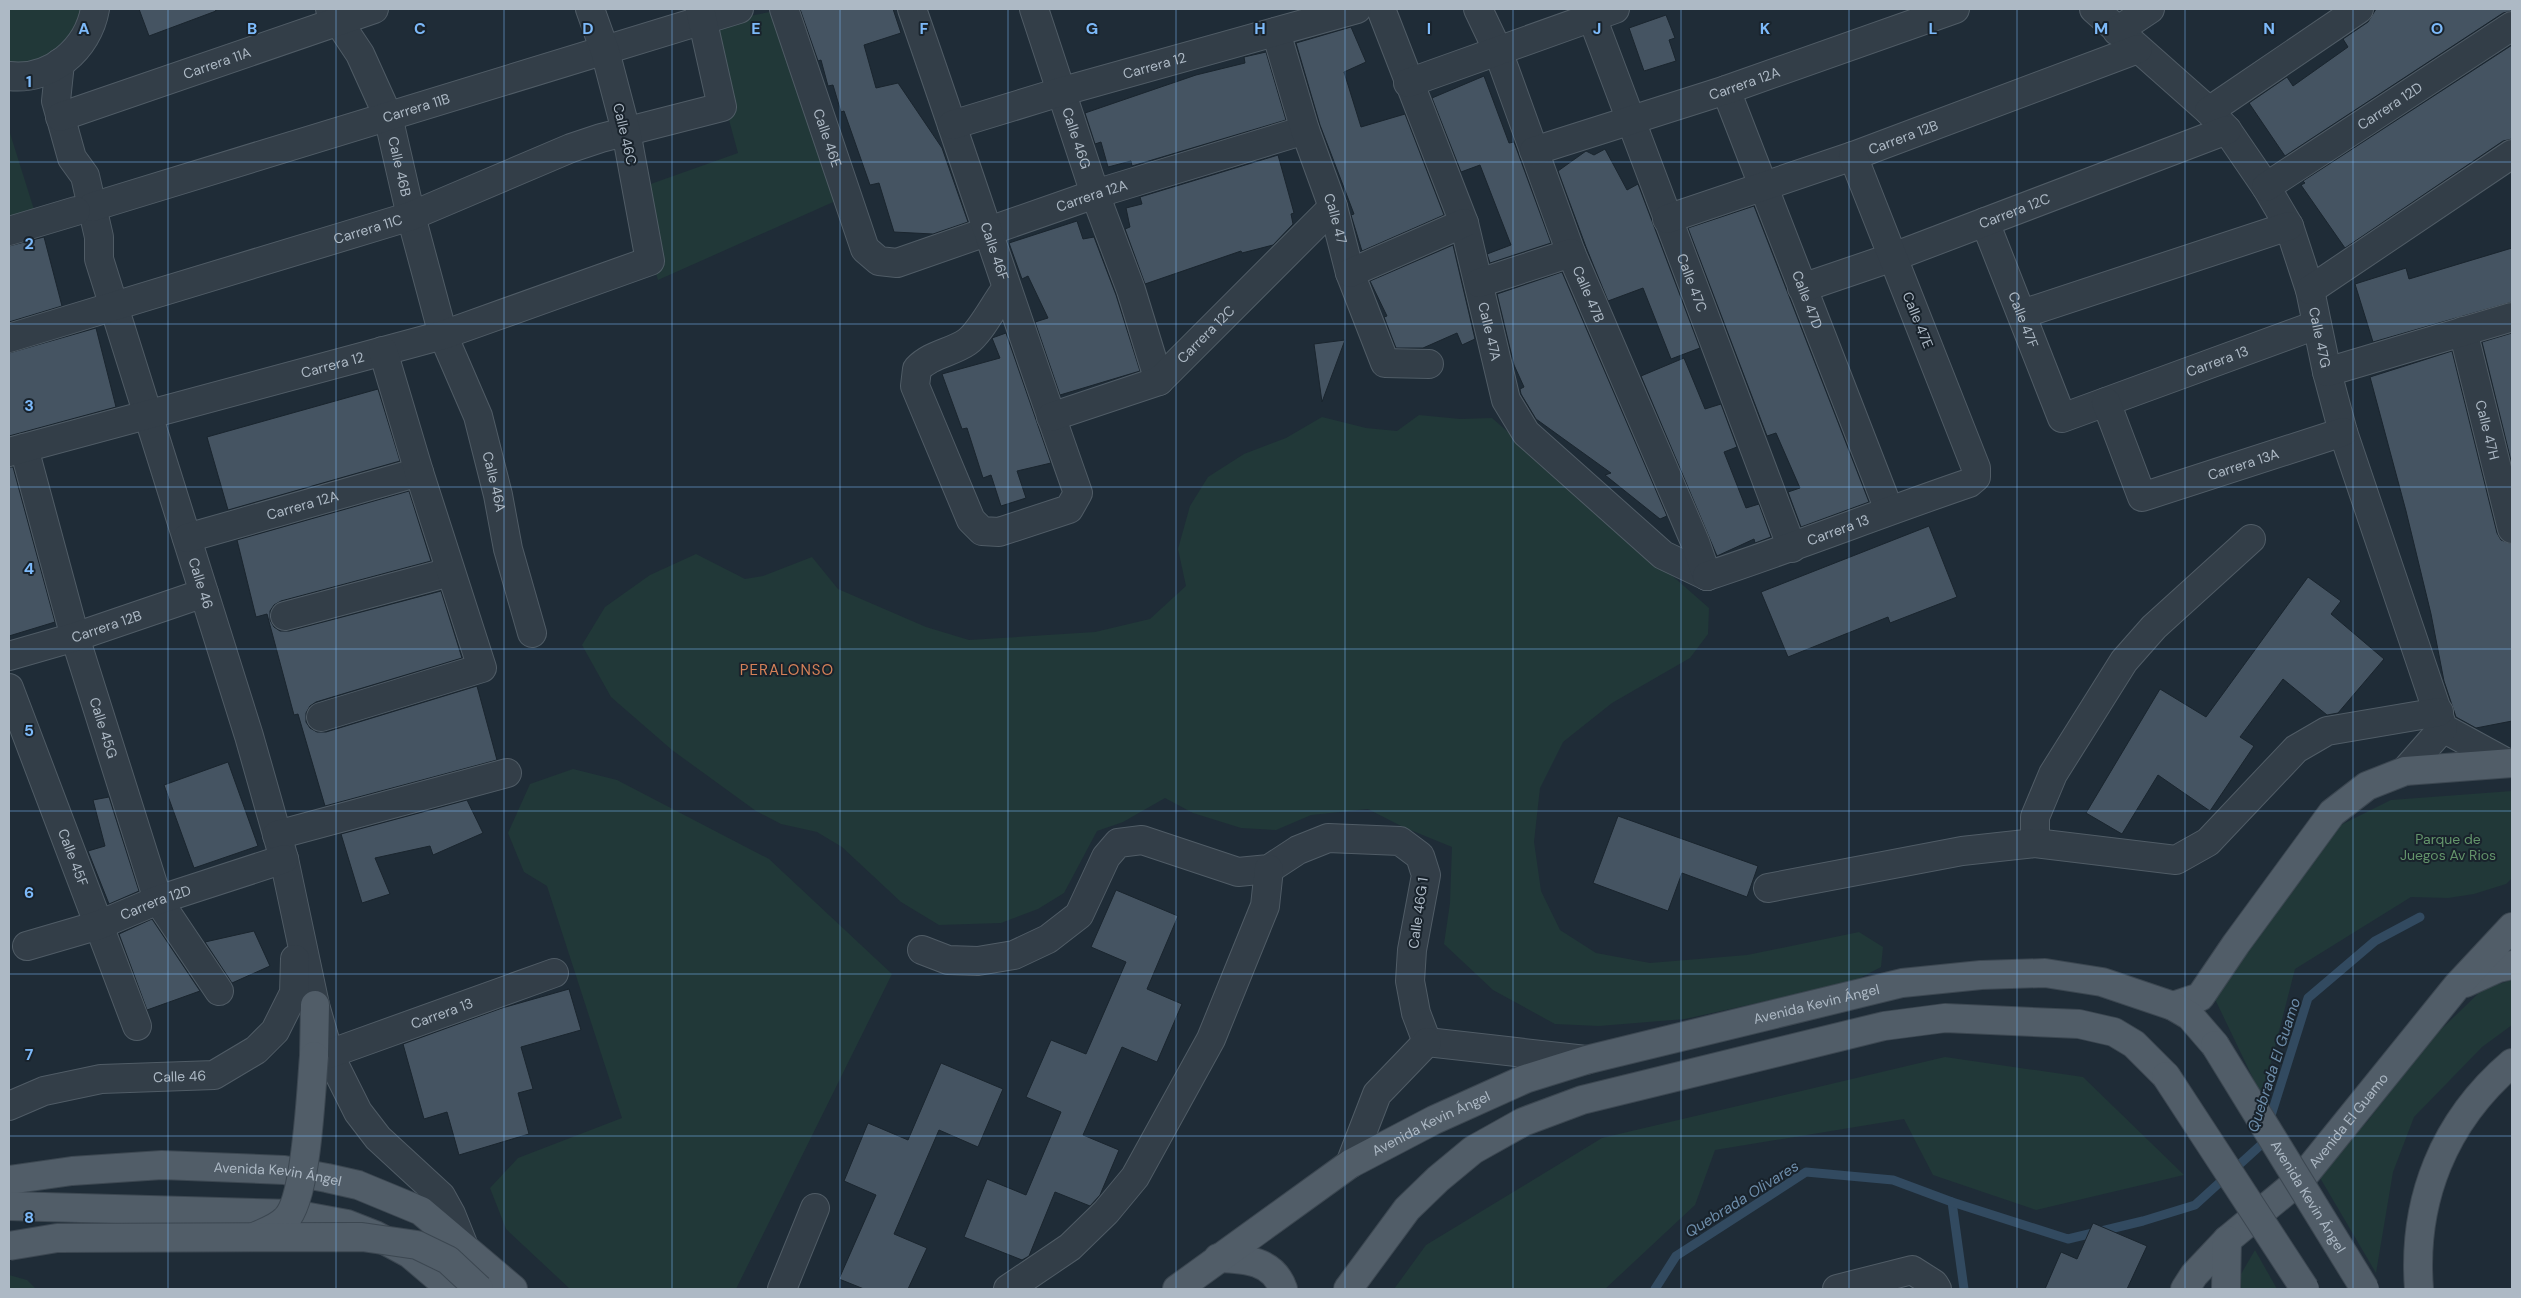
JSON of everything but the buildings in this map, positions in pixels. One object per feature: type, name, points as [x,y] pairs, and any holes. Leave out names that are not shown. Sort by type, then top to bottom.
[{"type":"main road","points":[[2173,1006],[2200,997],[2236,944],[2332,813],[2367,786],[2405,771],[2510,763]]},
{"type":"main road","name":"Avenida El Guamo","points":[[2185,1289],[2194,1275],[2226,1240],[2302,1178],[2457,986],[2512,927]]},
{"type":"main road","name":"Avenida El Guamo","points":[[2457,986],[2498,968],[2512,965]]},
{"type":"main road","name":"Avenida Kevin Ángel","points":[[1177,1289],[1350,1164],[1434,1120],[1525,1079],[1586,1060],[1902,983],[1981,975],[2045,973],[2102,982],[2173,1006],[2190,1016],[2215,1045],[2365,1289]]},
{"type":"main road","points":[[255,1237],[286,1220],[295,1201],[321,1055],[315,1005]]},
{"type":"main road","points":[[1348,1289],[1407,1209],[1466,1156],[1523,1122],[1582,1100],[1884,1026],[1945,1018],[2079,1024],[2114,1032],[2134,1044],[2166,1076],[2305,1289]]},
{"type":"main road","points":[[2419,1289],[2417,1260],[2424,1202],[2441,1153],[2467,1109],[2512,1063]]},
{"type":"main road","points":[[9,1160],[162,1165]]},
{"type":"main road","name":"Avenida Kevin Ángel","points":[[9,1180],[72,1171],[162,1165],[284,1170],[358,1185],[421,1211],[463,1244],[514,1289]]},
{"type":"main road","points":[[9,1206],[124,1208],[302,1216],[347,1224],[375,1235],[410,1254],[451,1289]]},
{"type":"main road","points":[[9,1246],[58,1238],[362,1238],[417,1245],[448,1260],[479,1289]]},
{"type":"main road","points":[[2226,1240],[2226,1289]]},
{"type":"main road","points":[[1218,1258],[1253,1261],[1266,1266],[1274,1273],[1283,1289]]},
{"type":"street","points":[[17,76],[44,71],[60,63],[78,48],[84,38],[95,9]]},
{"type":"street","name":"Carrera 11A","points":[[58,109],[333,15],[374,9]]},
{"type":"street","name":"Calle 46C","points":[[590,9],[605,51],[626,131],[650,261]]},
{"type":"street","name":"Carrera 11B","points":[[9,231],[605,51],[701,14],[740,9]]},
{"type":"street","name":"Calle 46E","points":[[784,9],[865,249],[879,261]]},
{"type":"street","name":"Calle 46F","points":[[912,9],[988,229],[1006,289],[1078,493],[1069,509],[999,532],[982,531],[971,520],[915,386],[917,368],[926,359],[967,342],[975,335],[1006,289]]},
{"type":"street","name":"Calle 46G","points":[[1034,9],[1094,194],[1131,290],[1159,381]]},
{"type":"street","name":"Carrera 12","points":[[952,125],[1060,92],[1358,9]]},
{"type":"street","name":"Calle 47A","points":[[1381,9],[1408,83],[1464,223],[1506,400],[1526,433],[1664,555],[1707,576]]},
{"type":"street","name":"Calle 47B","points":[[1478,9],[1498,50],[1571,252],[1695,542],[1707,576]]},
{"type":"street","name":"Carrera 12A","points":[[1534,151],[1726,90],[1955,9]]},
{"type":"street","name":"Calle 47G","points":[[2094,9],[2218,121],[2266,187],[2289,226],[2310,290],[2316,325],[2343,432],[2441,720]]},
{"type":"street","points":[[2117,31],[2150,9]]},
{"type":"street","name":"Carrera 12C","points":[[1802,288],[1893,257],[1985,222],[2218,121],[2359,9]]},
{"type":"street","points":[[1408,83],[1604,13]]},
{"type":"street","name":"Calle 47C","points":[[1604,13],[1629,120],[1792,548]]},
{"type":"street","name":"Carrera 11C","points":[[9,338],[411,216],[571,148],[626,131],[722,107],[701,14]]},
{"type":"street","name":"Calle 46B","points":[[333,15],[360,54],[388,116],[411,216],[443,335]]},
{"type":"street","name":"Carrera 12D","points":[[2266,187],[2512,26]]},
{"type":"street","name":"Calle 47","points":[[1276,32],[1305,130],[1333,207],[1350,273],[1385,363],[1429,364]]},
{"type":"street","name":"Carrera 12B","points":[[1667,219],[1853,156],[2138,49]]},
{"type":"street","name":"Calle 46","points":[[60,63],[58,109],[72,158],[85,176],[84,209],[99,237],[99,259],[204,593],[280,847],[315,1005]]},
{"type":"street","points":[[17,76],[58,109]]},
{"type":"street","name":"Calle 47D","points":[[1726,90],[1889,510]]},
{"type":"street","name":"Carrera 12A","points":[[879,261],[897,263],[988,229],[1094,194],[1305,130]]},
{"type":"street","points":[[2310,290],[2512,154]]},
{"type":"street","name":"Calle 47E","points":[[1853,156],[1976,468],[1976,477],[1969,483]]},
{"type":"street","name":"Carrera 12C","points":[[1051,417],[1159,381],[1333,207]]},
{"type":"street","name":"Calle 47F","points":[[1985,222],[2062,418]]},
{"type":"street","points":[[1350,273],[1464,223]]},
{"type":"street","points":[[2022,314],[2289,226]]},
{"type":"street","points":[[1479,284],[1571,252]]},
{"type":"street","name":"Carrera 12","points":[[16,450],[147,413],[443,335],[650,261]]},
{"type":"street","points":[[2327,372],[2512,317]]},
{"type":"street","name":"Carrera 13","points":[[2062,418],[2316,325]]},
{"type":"street","name":"Calle 47H","points":[[2463,331],[2512,529]]},
{"type":"street","name":"Calle 46A","points":[[443,335],[478,416],[498,495],[508,549],[532,633]]},
{"type":"street","points":[[321,717],[482,668],[418,472],[383,351]]},
{"type":"street","name":"Carrera 13A","points":[[2106,402],[2142,497],[2343,432]]},
{"type":"street","name":"Calle 45G","points":[[16,450],[158,900],[219,992]]},
{"type":"street","name":"Carrera 12A","points":[[187,538],[418,472]]},
{"type":"street","name":"Carrera 13","points":[[1707,576],[1792,548],[1889,510],[1969,483]]},
{"type":"street","points":[[2035,843],[2035,816],[2053,774],[2124,661],[2154,627],[2251,539]]},
{"type":"street","points":[[285,616],[450,572]]},
{"type":"street","name":"Carrera 12B","points":[[9,656],[75,637],[204,593]]},
{"type":"street","name":"Calle 45F","points":[[9,688],[138,1026]]},
{"type":"street","points":[[1768,888],[1962,851],[2035,843],[2176,860],[2208,842],[2296,749],[2327,731],[2441,720],[2510,763]]},
{"type":"street","points":[[2405,771],[2441,720]]},
{"type":"street","name":"Carrera 12D","points":[[27,946],[99,925],[280,847],[507,773]]},
{"type":"street","name":"Calle 46G 1","points":[[1269,869],[1298,850],[1328,838],[1400,841],[1420,856],[1426,876],[1412,950],[1410,981],[1416,1013],[1428,1042]]},
{"type":"street","points":[[922,950],[948,960],[978,962],[1014,955],[1048,939],[1079,915],[1106,857],[1118,843],[1142,840],[1238,872],[1269,869],[1265,906],[1211,1039],[1135,1177],[1106,1212],[1070,1247],[1008,1289]]},
{"type":"street","name":"Calle 46","points":[[9,1106],[44,1090],[101,1079],[214,1075],[256,1050],[275,1031],[294,993],[295,910]]},
{"type":"street","name":"Carrera 13","points":[[321,1055],[554,973]]},
{"type":"street","points":[[1350,1164],[1377,1094],[1428,1042],[1586,1060]]},
{"type":"street","points":[[321,1055],[358,1112],[378,1138],[441,1196],[452,1214],[463,1244]]},
{"type":"street","points":[[782,1289],[815,1208]]},
{"type":"street","points":[[1838,1289],[1912,1270],[1934,1284],[1937,1289]]},
{"type":"green space","points":[[9,9],[86,9],[84,18],[47,62],[9,69]]},
{"type":"green space","points":[[780,10],[840,199],[658,280],[631,191],[738,153],[710,50],[719,22]]},
{"type":"green space","points":[[9,130],[37,219],[9,228]]},
{"type":"green space","points":[[1419,415],[1460,419],[1492,418],[1709,608],[1708,634],[1690,658],[1612,703],[1563,742],[1540,788],[1534,842],[1541,891],[1560,930],[1596,953],[1650,963],[1747,955],[1859,932],[1883,947],[1881,967],[1852,982],[1685,1019],[1599,1026],[1555,1024],[1493,990],[1444,944],[1450,903],[1452,847],[1403,827],[1368,809],[1311,815],[1276,830],[1241,828],[1193,813],[1165,798],[1123,822],[1097,831],[1064,893],[1038,909],[1001,923],[939,925],[901,902],[842,847],[817,832],[781,824],[756,811],[672,750],[611,697],[582,645],[605,607],[650,575],[696,554],[745,579],[763,576],[812,557],[838,589],[926,627],[969,640],[1095,632],[1150,619],[1186,586],[1178,549],[1190,506],[1208,477],[1244,454],[1286,438],[1322,417],[1366,428],[1397,431]]},
{"type":"green space","points":[[573,769],[617,780],[769,859],[892,974],[736,1289],[570,1289],[506,1229],[490,1188],[518,1158],[622,1118],[547,886],[524,872],[508,833],[530,784]]},
{"type":"green space","name":"Parque de Juegos Av Rios","points":[[2512,791],[2512,878],[2506,884],[2474,894],[2448,898],[2411,897],[2295,969],[2262,1097],[2213,995],[2319,836],[2391,800]]},
{"type":"green space","points":[[2512,980],[2512,1025],[2482,1047],[2414,1117],[2393,1172],[2376,1273],[2316,1171],[2367,1122],[2428,1042],[2483,989]]},
{"type":"green space","points":[[1945,1057],[2083,1077],[2184,1175],[2036,1210],[1933,1175],[1904,1119],[1715,1150],[1695,1205],[1605,1289],[1394,1289],[1426,1245],[1602,1138]]},
{"type":"green space","points":[[2255,1250],[2277,1289],[2241,1289],[2241,1274]]},
{"type":"green space","points":[[9,1275],[27,1280],[36,1289],[9,1289]]},
{"type":"waterway","name":"Quebrada El Guamo","points":[[2269,1122],[2308,998],[2375,941],[2420,917]]},
{"type":"waterway","name":"Quebrada El Guamo","points":[[1655,1289],[1676,1256],[1806,1172],[1893,1180],[1952,1202],[2068,1239],[2143,1221],[2195,1205],[2263,1143],[2265,1135]]},
{"type":"waterway","name":"Quebrada Olivares","points":[[1952,1202],[1964,1289]]},
{"type":"district","name":"PERALONSO","points":[[787,670]]}]
